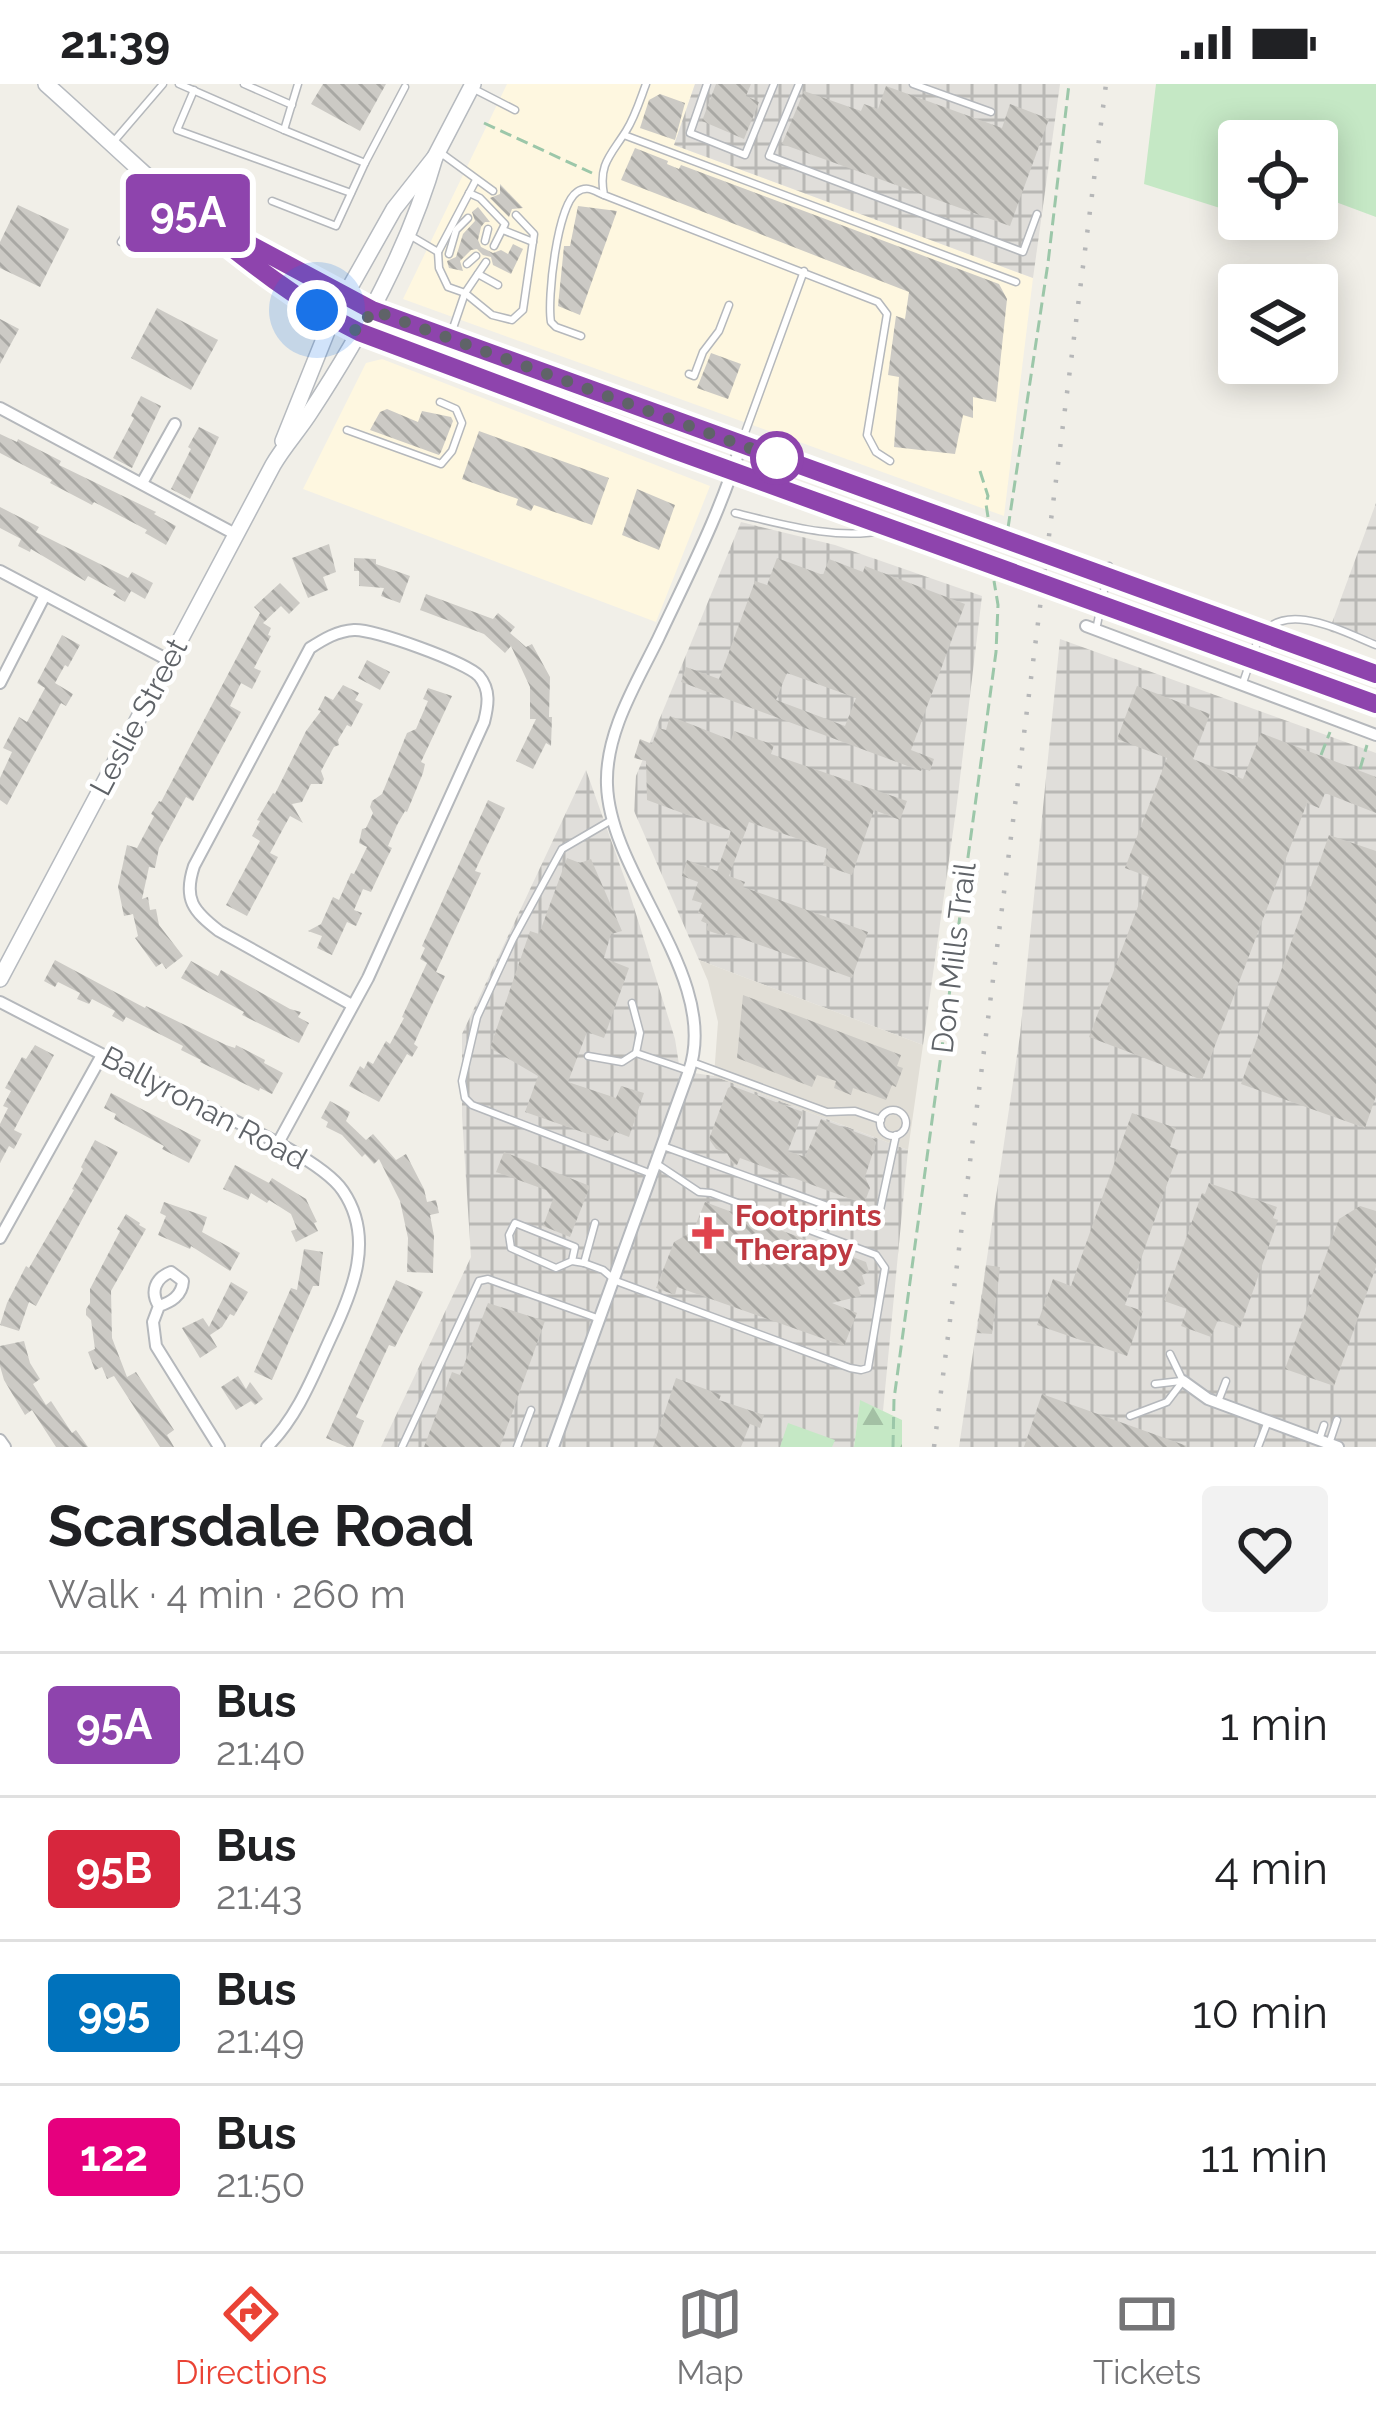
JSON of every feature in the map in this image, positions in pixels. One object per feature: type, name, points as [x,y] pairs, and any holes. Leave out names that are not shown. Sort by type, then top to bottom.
[{"type":"main road","points":[[46,84],[253,266],[359,332],[1376,704]]},
{"type":"main road","name":"Leslie Street","points":[[278,455],[310,413],[372,310],[408,235],[437,154],[472,86]]},
{"type":"main road","name":"Leslie Street","points":[[0,979],[278,455],[332,319],[394,209],[437,154]]},
{"type":"main road","points":[[182,208],[372,310],[1376,674]]},
{"type":"street","points":[[0,408],[235,534]]},
{"type":"street","points":[[142,483],[175,424]]},
{"type":"street","points":[[553,1447],[697,1041],[680,973],[613,819],[607,780],[617,726],[741,444]]},
{"type":"street","points":[[0,571],[170,661]]},
{"type":"street","points":[[0,683],[45,595]]},
{"type":"street","points":[[1091,628],[1371,733]]},
{"type":"street","points":[[278,1143],[368,978],[488,707],[488,694],[476,673],[450,659],[360,629],[340,632],[310,648],[188,884],[195,907],[219,931],[352,1005]]},
{"type":"street","name":"Ballyronan Road","points":[[0,1002],[278,1143],[341,1188],[361,1243],[353,1288],[295,1413],[267,1447]]},
{"type":"street","points":[[0,1238],[101,1054]]},
{"type":"street","points":[[159,1306],[153,1322],[157,1346],[219,1447]]},
{"type":"street","points":[[1183,1381],[1208,1399],[1268,1421],[1300,1440],[1328,1444]]},
{"type":"lane","points":[[112,143],[163,84]]},
{"type":"lane","points":[[179,84],[364,163]]},
{"type":"lane","points":[[244,84],[292,105]]},
{"type":"lane","points":[[284,130],[298,84]]},
{"type":"lane","points":[[604,195],[601,177],[646,84]]},
{"type":"lane","points":[[707,84],[690,133],[745,154],[774,84]]},
{"type":"lane","points":[[799,84],[769,156],[1023,252],[1037,214]]},
{"type":"lane","points":[[913,84],[991,112]]},
{"type":"lane","points":[[472,86],[515,110]]},
{"type":"lane","points":[[272,201],[336,226],[405,87]]},
{"type":"lane","points":[[194,90],[177,130],[351,193]]},
{"type":"lane","points":[[624,135],[1016,282]]},
{"type":"lane","points":[[437,154],[493,191]]},
{"type":"lane","points":[[449,254],[476,180]]},
{"type":"lane","points":[[121,242],[158,187]]},
{"type":"lane","points":[[581,336],[551,322],[552,275],[568,201],[586,188],[878,302],[887,314],[867,435],[876,452],[890,461]]},
{"type":"lane","points":[[469,193],[505,224],[494,246]]},
{"type":"lane","points":[[468,218],[438,252],[439,268],[448,287],[465,293],[492,316],[512,320],[523,310],[534,235],[516,215]]},
{"type":"lane","points":[[455,243],[456,229]]},
{"type":"lane","points":[[485,241],[488,229]]},
{"type":"lane","points":[[502,230],[532,242]]},
{"type":"lane","points":[[408,235],[438,252]]},
{"type":"lane","points":[[467,264],[476,256]]},
{"type":"lane","points":[[450,337],[465,293],[486,262]]},
{"type":"lane","points":[[741,444],[804,271]]},
{"type":"lane","points":[[478,274],[498,285]]},
{"type":"lane","points":[[689,374],[694,376],[729,305]]},
{"type":"lane","points":[[347,430],[441,464],[452,451],[462,422],[456,410],[440,402]]},
{"type":"lane","points":[[735,513],[817,531],[874,532],[898,527],[1001,562]]},
{"type":"lane","points":[[1091,628],[1108,566]]},
{"type":"lane","points":[[1242,685],[1258,640],[1281,621],[1312,621],[1376,645]]},
{"type":"lane","points":[[572,1261],[575,1247],[515,1223],[509,1235],[511,1248],[556,1268],[572,1261],[584,1263],[616,1280],[850,1368],[868,1368],[885,1268],[876,1255],[711,1192],[699,1192],[655,1169],[472,1105],[465,1098],[462,1081],[477,1017],[522,921],[562,849],[613,819]]},
{"type":"lane","points":[[588,1056],[622,1062],[636,1053],[640,1033],[632,1003]]},
{"type":"lane","points":[[636,1053],[827,1112],[855,1111],[881,1120]]},
{"type":"lane","points":[[663,1146],[877,1224],[896,1135],[905,1126],[903,1114],[890,1110],[881,1120]]},
{"type":"lane","points":[[881,1120],[884,1130],[896,1135]]},
{"type":"lane","points":[[584,1263],[595,1223]]},
{"type":"lane","points":[[401,1447],[479,1281],[488,1279],[601,1319]]},
{"type":"lane","points":[[1170,1354],[1183,1381]]},
{"type":"lane","points":[[1155,1384],[1183,1381]]},
{"type":"lane","points":[[1130,1415],[1167,1402],[1183,1381]]},
{"type":"lane","points":[[1218,1402],[1226,1382]]},
{"type":"lane","points":[[1246,1413],[1251,1399]]},
{"type":"lane","points":[[517,1447],[531,1410]]},
{"type":"lane","points":[[1328,1444],[1337,1420]]},
{"type":"lane","points":[[1258,1447],[1268,1421]]},
{"type":"lane","points":[[1324,1425],[1328,1444]]},
{"type":"path","points":[[1010,520],[1069,84]]},
{"type":"path","points":[[484,124],[601,177]]},
{"type":"path","points":[[980,471],[986,504]]},
{"type":"path","name":"Don Mills Trail","points":[[893,1447],[894,1399],[996,652],[997,585],[991,575]]},
{"type":"path","points":[[1321,755],[1334,719]]},
{"type":"path","points":[[1360,769],[1371,733]]},
{"type":"shaded area","points":[[507,84],[695,84],[674,145],[1033,278],[1004,516],[403,299]]},
{"type":"shaded area","points":[[695,84],[1060,84],[1033,278],[674,145]]},
{"type":"shaded area","points":[[382,359],[710,486],[656,622],[303,489],[366,363]]},
{"type":"shaded area","points":[[1376,503],[1376,648],[1329,631]]},
{"type":"shaded area","points":[[741,522],[835,545],[982,596],[923,1045],[699,960],[634,811],[636,776]]},
{"type":"shaded area","points":[[1060,639],[1376,753],[1376,1447],[959,1447],[1020,1035]]},
{"type":"shaded area","points":[[586,770],[627,885],[675,1039],[680,1071],[714,1076],[908,1150],[883,1411],[860,1401],[854,1447],[381,1447],[471,1257],[462,1034]]},
{"type":"shaded area","points":[[699,960],[923,1045],[908,1150],[714,1076],[718,1022]]},
{"type":"green space","points":[[1156,84],[1376,84],[1376,217],[1338,203],[1338,120],[1218,120],[1218,207],[1144,184]]},
{"type":"green space","points":[[860,1400],[902,1420],[902,1447],[854,1447]]},
{"type":"green space","points":[[788,1423],[835,1440],[832,1447],[780,1447]]},
{"type":"building","points":[[323,84],[386,84],[360,131],[311,104]]},
{"type":"building","points":[[716,84],[751,84],[746,96],[759,102],[744,139],[702,121]]},
{"type":"building","points":[[886,86],[1002,128],[1010,104],[1049,119],[1010,226],[782,144],[804,91],[861,111],[864,104],[878,109]]},
{"type":"building","points":[[660,94],[685,103],[675,140],[640,128],[649,100]]},
{"type":"building","points":[[635,148],[679,169],[681,165],[999,284],[1007,299],[996,402],[973,397],[973,418],[963,415],[955,454],[894,447],[899,377],[888,375],[896,316],[905,319],[909,292],[621,180]]},
{"type":"building","points":[[500,184],[523,208],[512,209],[509,217],[490,198],[500,194]]},
{"type":"building","points":[[18,205],[69,229],[40,287],[0,268],[0,242]]},
{"type":"building","points":[[578,206],[617,211],[580,315],[558,306],[564,246],[570,246]]},
{"type":"building","points":[[478,207],[490,222],[481,227],[481,247],[508,254],[513,244],[523,249],[511,274],[477,249],[460,261],[463,271],[449,268],[447,261],[456,257]]},
{"type":"building","points":[[157,308],[218,340],[191,390],[131,358]]},
{"type":"building","points":[[0,319],[19,329],[0,364]]},
{"type":"building","points":[[711,353],[741,364],[728,399],[697,388]]},
{"type":"building","points":[[141,396],[161,406],[132,468],[113,458]]},
{"type":"building","points":[[387,409],[418,422],[422,411],[451,417],[439,455],[370,430]]},
{"type":"building","points":[[199,427],[219,437],[190,499],[171,489]]},
{"type":"building","points":[[479,431],[609,478],[592,525],[534,505],[531,511],[516,505],[518,499],[462,479]]},
{"type":"building","points":[[0,434],[156,512],[176,526],[166,545],[147,530],[0,453]]},
{"type":"building","points":[[637,489],[675,505],[659,550],[622,535]]},
{"type":"building","points":[[0,507],[39,527],[36,532],[128,578],[132,572],[153,583],[145,599],[131,591],[125,602],[113,595],[116,591],[88,576],[85,581],[18,546],[21,539],[0,528]]},
{"type":"building","points":[[329,544],[336,572],[323,577],[328,590],[308,598],[292,558]]},
{"type":"building","points":[[354,558],[376,559],[376,564],[410,576],[400,603],[381,596],[384,588],[359,586]]},
{"type":"building","points":[[777,558],[823,575],[829,559],[863,572],[865,566],[965,604],[911,750],[934,759],[930,771],[681,682],[686,667],[719,679],[755,581],[767,585]],"holes":[[[787,673],[856,698],[845,726],[776,700]]]},
{"type":"building","points":[[280,583],[300,603],[289,614],[281,606],[263,623],[271,628],[271,636],[254,668],[261,671],[252,689],[241,683],[230,706],[241,712],[193,801],[186,797],[159,848],[155,868],[149,867],[142,899],[148,897],[150,910],[156,909],[159,925],[183,956],[166,969],[162,963],[156,967],[135,938],[133,914],[124,916],[118,887],[127,845],[137,848],[260,613],[254,607]]},
{"type":"building","points":[[426,594],[493,619],[498,613],[515,627],[510,633],[526,647],[532,644],[550,677],[552,717],[551,746],[546,743],[533,769],[516,761],[536,719],[530,719],[530,687],[511,646],[505,653],[484,634],[420,610]]},
{"type":"building","points":[[62,635],[80,645],[55,683],[73,694],[66,706],[61,703],[7,805],[0,800],[0,778],[12,752],[3,748],[19,717],[27,722],[45,688],[37,683]]},
{"type":"building","points":[[367,660],[390,672],[380,690],[358,678]]},
{"type":"building","points":[[343,685],[359,693],[355,700],[363,704],[321,771],[322,784],[311,784],[302,802],[292,804],[303,823],[290,816],[270,853],[278,857],[247,916],[226,905],[260,841],[252,836],[257,820],[321,711],[325,696],[333,700]]},
{"type":"building","points":[[1137,686],[1210,714],[1193,759],[1243,779],[1261,733],[1376,777],[1376,813],[1325,793],[1319,808],[1307,803],[1202,1080],[1089,1037],[1149,877],[1125,868],[1167,758],[1117,739]]},
{"type":"building","points":[[428,688],[452,696],[421,762],[423,773],[388,846],[392,848],[371,892],[363,889],[354,910],[362,913],[356,926],[347,922],[332,955],[317,948],[322,936],[308,931],[321,924],[333,897],[339,900],[354,874],[367,847],[359,843],[373,813],[372,801],[382,794],[407,733],[416,729],[428,701],[423,699]]},
{"type":"building","points":[[670,716],[731,740],[734,731],[774,745],[771,754],[907,801],[900,820],[874,810],[852,875],[823,865],[828,849],[749,822],[729,876],[745,882],[743,887],[868,932],[852,978],[706,930],[708,924],[701,921],[704,915],[698,913],[702,903],[692,900],[698,882],[682,876],[687,860],[717,871],[731,831],[647,800],[646,761],[634,758],[640,739],[652,744],[658,728],[666,730]]},
{"type":"building","points":[[488,800],[505,808],[436,972],[445,976],[414,1044],[418,1047],[412,1057],[407,1054],[379,1102],[349,1086],[360,1066],[364,1069],[368,1061],[373,1064],[386,1041],[390,1044],[404,1018],[427,963],[420,959],[422,946]]},
{"type":"building","points":[[1329,835],[1376,851],[1376,1096],[1365,1128],[1241,1084]]},
{"type":"building","points":[[567,858],[580,863],[591,859],[622,931],[611,934],[604,958],[629,968],[604,1038],[587,1032],[568,1082],[616,1098],[621,1086],[644,1093],[629,1137],[616,1132],[608,1141],[525,1112],[538,1076],[490,1048],[530,931],[539,934]]},
{"type":"building","points":[[55,960],[145,1008],[265,1060],[283,1073],[272,1094],[200,1062],[181,1050],[183,1046],[126,1017],[123,1022],[112,1016],[115,1011],[92,999],[89,1004],[77,999],[80,993],[58,982],[55,987],[44,981]]},
{"type":"building","points":[[191,961],[218,976],[221,970],[301,1012],[298,1017],[309,1023],[299,1043],[181,978]]},
{"type":"building","points":[[743,995],[901,1055],[897,1066],[903,1068],[896,1087],[892,1085],[886,1100],[853,1088],[851,1095],[834,1088],[836,1081],[817,1075],[812,1087],[737,1058]]},
{"type":"building","points":[[35,1045],[54,1055],[14,1130],[22,1134],[0,1163],[0,1124],[11,1091],[5,1088],[22,1057],[26,1059]]},
{"type":"building","points":[[732,1086],[803,1112],[788,1151],[805,1157],[821,1119],[877,1140],[865,1177],[870,1188],[864,1204],[740,1158],[733,1164],[727,1153],[716,1149],[709,1139]]},
{"type":"building","points":[[111,1093],[201,1140],[189,1163],[114,1119],[116,1114],[104,1108]]},
{"type":"building","points":[[330,1101],[350,1112],[346,1121],[366,1140],[373,1134],[396,1160],[406,1154],[427,1202],[436,1200],[439,1213],[430,1215],[433,1273],[407,1272],[408,1238],[400,1201],[379,1159],[374,1164],[365,1154],[362,1157],[342,1135],[326,1127],[328,1122],[321,1118]]},
{"type":"building","points":[[1132,1113],[1176,1128],[1170,1147],[1179,1150],[1125,1305],[1143,1311],[1127,1356],[1037,1325],[1053,1279],[1071,1286]]},
{"type":"building","points":[[95,1140],[118,1152],[36,1306],[29,1302],[19,1331],[0,1325],[26,1266],[29,1268],[74,1190]]},
{"type":"building","points":[[504,1152],[590,1186],[570,1237],[543,1226],[553,1199],[546,1190],[496,1172]]},
{"type":"building","points":[[235,1165],[269,1183],[272,1178],[306,1199],[318,1231],[296,1242],[291,1214],[251,1193],[248,1200],[223,1189]]},
{"type":"building","points":[[1209,1183],[1277,1207],[1273,1218],[1278,1220],[1240,1328],[1218,1320],[1211,1337],[1181,1326],[1187,1309],[1164,1301]]},
{"type":"building","points":[[164,1202],[207,1217],[202,1232],[240,1253],[230,1271],[191,1246],[158,1235],[166,1216],[160,1213]]},
{"type":"building","points":[[705,1202],[866,1262],[869,1272],[862,1275],[865,1284],[858,1287],[861,1296],[832,1303],[857,1313],[844,1346],[677,1287],[675,1295],[656,1288],[674,1242],[693,1231]]},
{"type":"building","points":[[1360,1206],[1376,1211],[1376,1267],[1334,1386],[1285,1369],[1339,1219]]},
{"type":"building","points":[[126,1214],[146,1229],[111,1291],[112,1338],[127,1377],[136,1372],[174,1430],[167,1435],[174,1447],[160,1447],[114,1376],[107,1379],[102,1367],[95,1370],[88,1352],[95,1349],[86,1315],[90,1289]]},
{"type":"building","points":[[304,1249],[323,1252],[319,1286],[313,1286],[272,1380],[254,1372],[291,1288],[297,1290]]},
{"type":"building","points":[[986,1265],[1000,1267],[992,1334],[977,1333]]},
{"type":"building","points":[[396,1280],[423,1292],[395,1347],[389,1345],[356,1417],[364,1421],[353,1447],[347,1447],[326,1438]]},
{"type":"building","points":[[231,1282],[248,1292],[234,1316],[230,1314],[210,1335],[217,1347],[200,1358],[182,1328],[203,1318],[209,1327]]},
{"type":"building","points":[[488,1303],[545,1321],[500,1447],[424,1447],[452,1372],[460,1375]]},
{"type":"building","points":[[24,1341],[40,1379],[33,1384],[46,1405],[51,1401],[72,1433],[76,1430],[88,1447],[56,1447],[32,1410],[25,1415],[0,1366],[0,1346]]},
{"type":"building","points":[[238,1376],[246,1389],[250,1382],[263,1399],[236,1410],[221,1387]]},
{"type":"building","points":[[676,1378],[721,1395],[719,1400],[764,1415],[760,1428],[750,1424],[741,1447],[653,1447]]},
{"type":"building","points":[[1042,1394],[1187,1446],[1187,1447],[1024,1447]]},
{"type":"railway","points":[[934,1447],[1106,84]]},
{"type":"bus line","name":"95A","points":[[1376,674],[372,310],[182,208],[253,266],[359,332],[1376,704]]},
{"type":"place","name":"Footprints Therapy","points":[[708,1233]]},
{"type":"route","points":[[317,310],[359,332],[372,310],[777,458]]}]
